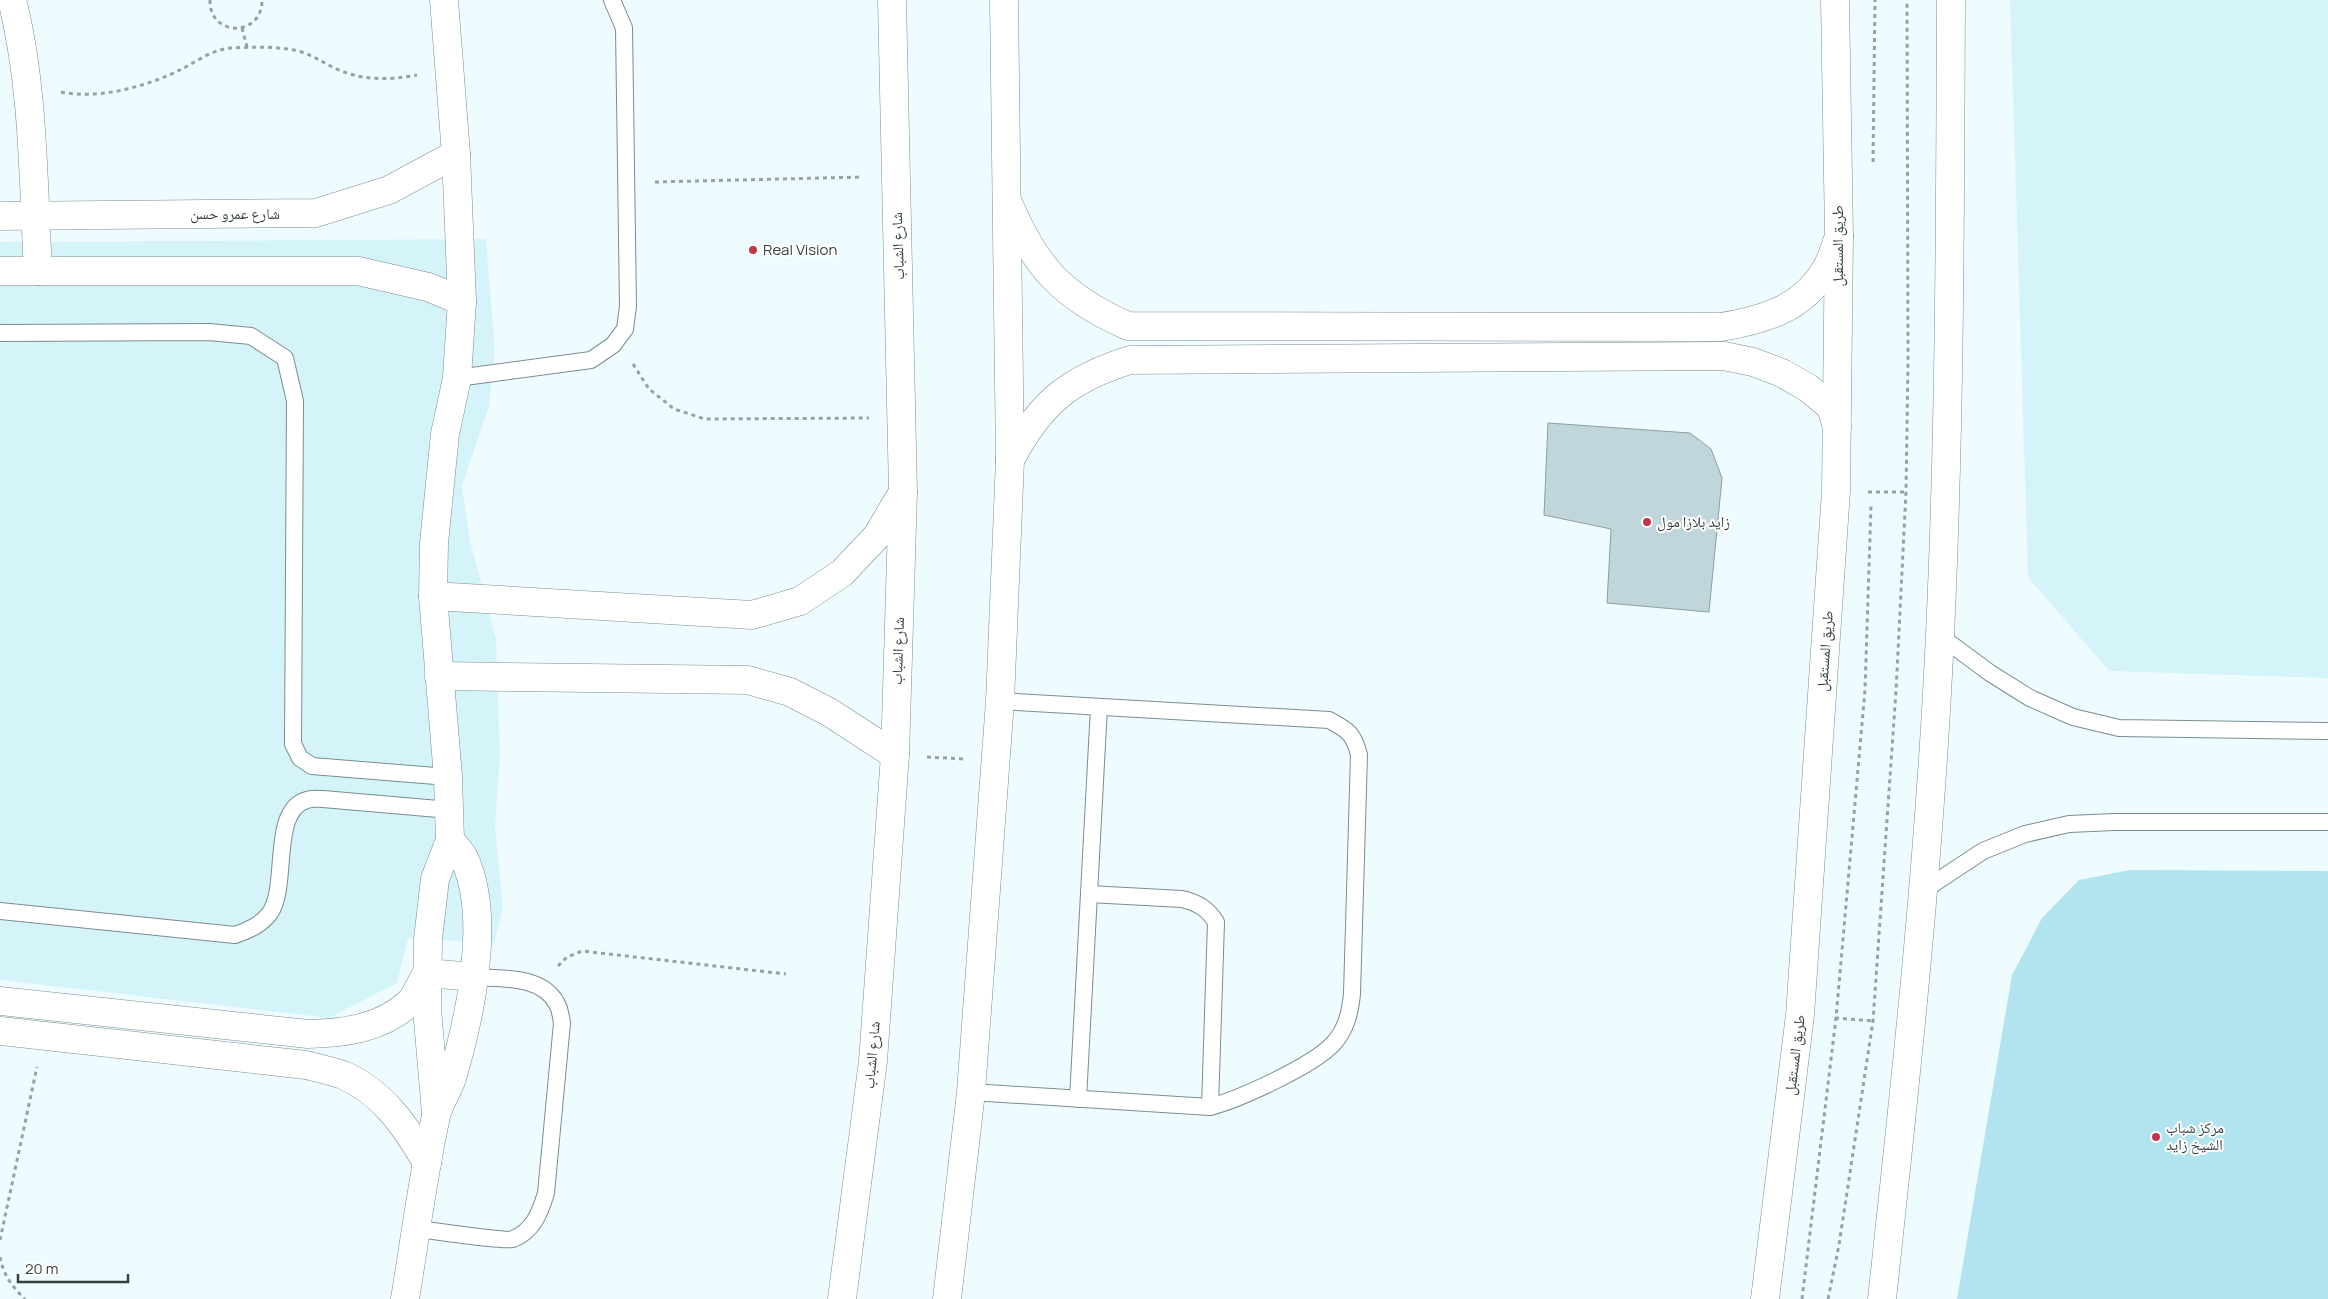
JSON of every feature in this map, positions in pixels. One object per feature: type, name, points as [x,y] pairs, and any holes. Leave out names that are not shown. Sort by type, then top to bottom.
[{"type":"street","points":[[12,0],[18,24],[26,86],[38,271]]},
{"type":"street","points":[[436,1113],[429,1044],[427,973],[432,894],[450,840],[450,810],[433,596],[438,489],[445,434],[457,378],[462,301],[456,154],[444,0]]},
{"type":"street","name":"شارع الشباب","points":[[842,1299],[872,1061],[895,755],[903,492],[892,0]]},
{"type":"street","points":[[947,1299],[971,1092],[1000,701],[1010,460],[1004,0]]},
{"type":"street","name":"طريق المستقبل","points":[[1765,1299],[1800,1014],[1836,491],[1839,235],[1835,0]]},
{"type":"street","points":[[1882,1299],[1912,1025],[1924,890],[1940,636],[1945,492],[1951,0]]},
{"type":"street","name":"شارع عمرو حسن","points":[[0,216],[316,213],[389,190],[456,154]]},
{"type":"street","points":[[1007,200],[1021,234],[1040,264],[1066,290],[1095,311],[1128,326],[1721,327],[1748,323],[1766,317],[1800,300],[1826,268],[1839,235]]},
{"type":"street","points":[[0,271],[358,271],[428,287],[462,301]]},
{"type":"street","points":[[1010,460],[1025,431],[1046,406],[1070,385],[1099,370],[1130,360],[1724,356],[1753,362],[1782,373],[1808,388],[1831,407],[1837,427]]},
{"type":"street","points":[[433,596],[752,615],[800,601],[842,573],[877,536],[903,492]]},
{"type":"street","points":[[438,676],[748,680],[790,692],[829,712],[895,755]]},
{"type":"street","points":[[405,1299],[436,1113],[452,1080],[469,1010],[474,977],[476,902],[463,857],[450,840]]},
{"type":"street","points":[[427,973],[474,977]]},
{"type":"street","points":[[0,1001],[308,1034],[344,1033],[379,1022],[410,1002],[427,973]]},
{"type":"street","points":[[0,1031],[306,1065],[344,1076],[377,1096],[391,1110],[404,1124],[427,1163]]},
{"type":"lane","points":[[457,378],[591,360],[613,345],[625,329],[628,306],[624,28],[612,0]]},
{"type":"lane","points":[[0,333],[226,334],[251,336],[285,358],[295,401],[293,744],[300,758],[312,766],[448,777]]},
{"type":"lane","points":[[1940,636],[1990,673],[2030,698],[2073,717],[2119,728],[2328,731]]},
{"type":"lane","points":[[971,1092],[1210,1106],[1247,1094],[1320,1055],[1344,1029],[1350,1012],[1352,994],[1359,755],[1355,739],[1344,727],[1329,720],[1000,701]]},
{"type":"lane","points":[[1078,1099],[1099,707]]},
{"type":"lane","points":[[0,911],[235,935],[255,928],[270,912],[278,891],[286,823],[294,808],[307,800],[323,799],[450,810]]},
{"type":"lane","points":[[1924,890],[1983,851],[2024,834],[2069,824],[2114,822],[2328,822]]},
{"type":"lane","points":[[1089,894],[1182,899],[1196,903],[1208,910],[1216,922],[1210,1106]]},
{"type":"lane","points":[[416,1229],[512,1240],[528,1230],[540,1213],[546,1193],[562,1023],[557,1004],[545,990],[528,982],[474,977]]},
{"type":"path","points":[[210,0],[210,8],[216,20],[228,28],[242,28],[253,23],[261,13],[262,0]]},
{"type":"path","points":[[1828,1299],[1840,1245],[1873,1021],[1896,691],[1906,492],[1909,207],[1907,0]]},
{"type":"path","points":[[242,28],[247,47]]},
{"type":"path","points":[[26,86],[68,94],[124,89],[180,70],[206,55],[226,49],[247,47],[278,48],[300,52],[338,70],[358,76],[380,79],[401,78],[450,68]]},
{"type":"path","points":[[626,183],[896,176]]},
{"type":"path","points":[[625,329],[632,361],[649,389],[674,409],[705,419],[902,418]]},
{"type":"path","points":[[1836,491],[1945,492]]},
{"type":"path","points":[[895,755],[997,761]]},
{"type":"path","points":[[545,990],[557,967],[567,957],[582,951],[786,974]]},
{"type":"path","points":[[1800,1014],[1912,1025]]},
{"type":"path","points":[[0,1240],[44,1036]]},
{"type":"path","points":[[0,1257],[2,1267],[11,1284],[25,1299]]},
{"type":"shaded area","points":[[2010,0],[2328,0],[2328,678],[2109,671],[2028,577]]},
{"type":"shaded area","points":[[486,239],[495,351],[489,406],[462,486],[470,541],[496,639],[500,756],[495,827],[503,908],[494,943],[408,938],[397,983],[329,1018],[0,980],[0,242]]},
{"type":"shaded area","name":"مركز شباب الشيخ زايد","points":[[2130,870],[2328,871],[2328,1299],[1957,1299],[2012,975],[2042,918],[2079,880]]},
{"type":"building","name":"زايد بلازا مول","points":[[1548,423],[1690,433],[1711,449],[1722,478],[1709,612],[1607,603],[1611,529],[1544,515]]},
{"type":"place","name":"Real Vision","points":[[753,250]]},
{"type":"place","name":"زايد بلازا مول","points":[[1647,522]]},
{"type":"place","name":"مركز شباب الشيخ زايد","points":[[2156,1137]]}]
